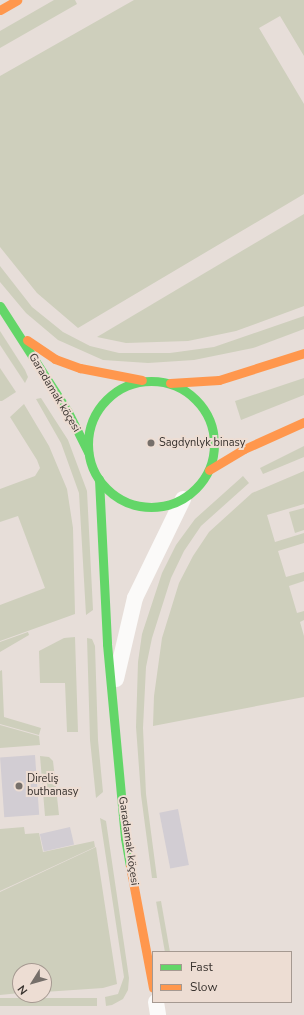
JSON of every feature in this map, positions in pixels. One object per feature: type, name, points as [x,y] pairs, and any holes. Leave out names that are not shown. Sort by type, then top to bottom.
[{"type":"main road","points":[[0,10],[17,0]]},
{"type":"main road","name":"Garadamak köçesi","points":[[0,306],[68,412],[89,453]]},
{"type":"main road","name":"Garadamak köçesi","points":[[18,333],[55,359],[80,368],[148,381]]},
{"type":"main road","points":[[170,383],[186,391],[199,403],[209,418],[214,435],[214,453],[209,470],[198,486],[183,499],[153,507],[138,506],[116,496],[99,479],[89,453],[89,436],[93,419],[102,404],[116,392],[131,384],[148,381],[170,383],[219,380],[304,353]]},
{"type":"main road","points":[[209,470],[258,442],[304,422]]},
{"type":"main road","name":"Garadamak köçesi","points":[[99,479],[107,644],[113,692],[125,838],[152,983]]},
{"type":"street","name":"Garadamak köçesi","points":[[113,692],[122,644],[135,598],[183,499]]},
{"type":"street","points":[[156,1003],[158,1015]]},
{"type":"green space","points":[[54,0],[75,0],[77,4],[0,48],[0,31]]},
{"type":"green space","points":[[134,0],[304,0],[304,56],[280,16],[259,28],[304,104],[304,194],[78,328],[37,293],[0,247],[0,76]]},
{"type":"green space","points":[[304,214],[304,306],[236,331],[188,341],[126,343],[97,337]]},
{"type":"green space","points":[[0,266],[32,307],[63,332],[90,346],[119,353],[170,353],[214,347],[304,316],[304,329],[253,348],[194,360],[148,363],[103,360],[58,340],[26,313],[0,282]]},
{"type":"green space","points":[[0,331],[25,370],[28,377],[25,383],[0,345]]},
{"type":"green space","points":[[0,368],[16,392],[2,401],[0,401]]},
{"type":"green space","points":[[304,378],[304,395],[241,420],[235,401]]},
{"type":"green space","points":[[41,398],[68,440],[87,491],[93,610],[86,615],[79,493],[61,443],[36,399]]},
{"type":"green space","points":[[24,404],[49,446],[67,489],[73,528],[75,614],[0,641],[0,605],[45,588],[18,516],[0,522],[0,489],[35,476],[40,468],[37,460],[10,417]]},
{"type":"green space","points":[[304,446],[304,457],[263,474],[260,468]]},
{"type":"green space","points":[[304,471],[304,504],[267,515],[275,542],[304,533],[304,543],[278,551],[286,577],[304,572],[304,581],[289,586],[297,613],[304,611],[304,620],[300,622],[304,636],[304,697],[153,726],[154,696],[162,638],[179,583],[193,556],[209,532],[252,493]]},
{"type":"green space","points":[[243,476],[249,483],[201,526],[184,551],[171,578],[152,638],[146,667],[143,728],[146,794],[157,878],[152,878],[141,795],[136,727],[138,662],[142,634],[162,573],[176,545],[195,519]]},
{"type":"green space","points":[[304,508],[304,530],[295,533],[289,512]]},
{"type":"green space","points":[[28,632],[29,635],[0,652],[0,642]]},
{"type":"green space","points":[[75,637],[78,732],[67,732],[65,683],[40,683],[39,651],[64,638]]},
{"type":"green space","points":[[87,638],[92,639],[95,646],[98,740],[103,792],[96,798],[90,740]]},
{"type":"green space","points":[[2,670],[4,717],[41,728],[39,735],[0,724],[0,671]]},
{"type":"green space","points":[[0,725],[39,736],[40,745],[0,748]]},
{"type":"green space","points":[[40,756],[49,757],[53,761],[59,815],[45,816]]},
{"type":"green space","points":[[100,818],[106,821],[129,978],[128,990],[123,999],[112,1005],[106,1006],[105,997],[118,994],[124,977]]},
{"type":"green space","points":[[24,827],[25,834],[39,833],[43,852],[94,841],[95,847],[0,891],[0,829]]},
{"type":"green space","points":[[96,847],[117,984],[103,988],[52,991],[52,963],[12,963],[12,994],[0,995],[0,892]]},
{"type":"green space","points":[[161,901],[170,951],[165,951],[156,902]]},
{"type":"green space","points":[[0,998],[12,998],[12,1003],[52,1003],[52,998],[97,998],[97,1006],[0,1006]]},
{"type":"building","name":"Direliş buthanasy","points":[[35,755],[39,815],[4,817],[0,757]]},
{"type":"building","points":[[178,809],[189,865],[170,869],[159,813]]},
{"type":"building","points":[[70,827],[74,845],[44,852],[40,834]]},
{"type":"traffic: fast","points":[[0,306],[68,412],[88,452]]},
{"type":"traffic: fast","points":[[151,381],[163,382],[175,386],[191,395],[200,404],[209,420],[213,432],[214,444],[213,456],[209,468],[200,484],[191,493],[175,502],[163,506],[151,507],[139,506],[127,502],[111,493],[102,484],[93,468],[89,456],[88,444],[89,432],[93,420],[102,404],[111,395],[127,386],[139,382],[151,381]]},
{"type":"traffic: fast","points":[[99,479],[107,644],[125,838],[130,866]]},
{"type":"traffic: slow","points":[[0,10],[17,0]]},
{"type":"traffic: slow","points":[[27,340],[55,359],[80,368],[142,380]]},
{"type":"traffic: slow","points":[[170,383],[219,380],[304,353]]},
{"type":"traffic: slow","points":[[209,470],[244,449],[304,422]]},
{"type":"traffic: slow","points":[[130,866],[152,983]]},
{"type":"place","name":"Sagdynlyk binasy","points":[[151,443]]},
{"type":"place","name":"Direliş buthanasy","points":[[19,786]]}]
